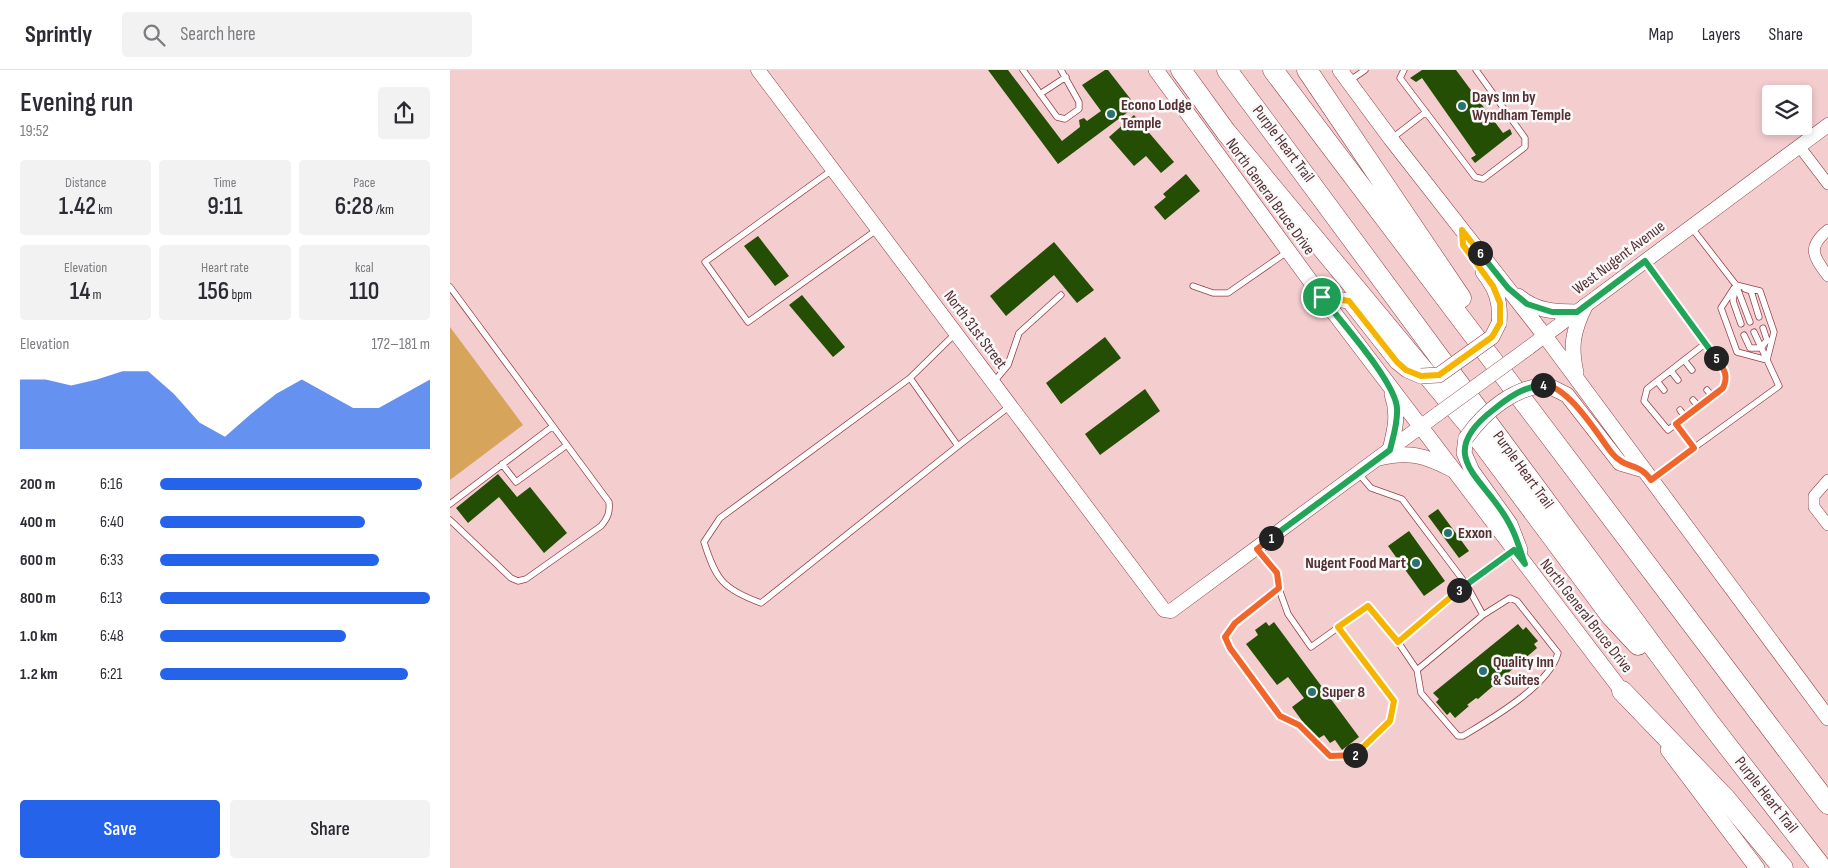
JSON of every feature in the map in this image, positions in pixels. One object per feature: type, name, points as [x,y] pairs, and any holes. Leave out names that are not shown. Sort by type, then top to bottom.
[{"type":"highway","points":[[1181,70],[1226,132],[1468,424],[1611,616],[1709,722]]},
{"type":"highway","name":"Purple Heart Trail","points":[[1227,70],[1709,722],[1822,868]]},
{"type":"highway","points":[[1272,70],[1828,804]]},
{"type":"highway","points":[[1307,70],[1586,484]]},
{"type":"highway","points":[[1622,691],[1725,798],[1783,868]]},
{"type":"main road","name":"North General Bruce Drive","points":[[1156,70],[1322,297],[1757,868]]},
{"type":"main road","points":[[1344,76],[1545,336],[1828,718]]},
{"type":"main road","points":[[1322,297],[1349,301],[1397,362],[1406,370],[1421,376],[1439,375],[1492,337],[1500,323],[1500,303],[1493,286],[1463,245],[1462,230]]},
{"type":"main road","points":[[1508,288],[1527,304],[1552,312],[1581,309],[1574,330],[1572,355],[1578,380]]},
{"type":"main road","points":[[1389,385],[1397,407],[1395,428],[1384,454],[1417,455],[1454,471]]},
{"type":"main road","points":[[1525,564],[1510,524],[1472,471],[1464,453],[1466,438],[1477,422],[1512,395],[1531,386],[1547,385],[1566,395],[1620,463],[1648,475]]},
{"type":"street","name":"North 31st Street","points":[[758,70],[1164,610]]},
{"type":"street","name":"West Nugent Avenue","points":[[1164,610],[1171,611],[1257,549],[1828,125]]},
{"type":"street","points":[[1799,146],[1828,184]]},
{"type":"street","points":[[1828,230],[1814,248],[1814,256],[1828,276]]},
{"type":"street","points":[[1828,480],[1814,496],[1814,507],[1828,525]]},
{"type":"lane","points":[[1023,70],[1057,117],[1065,119],[1079,110],[1080,102],[1061,70]]},
{"type":"lane","points":[[1344,76],[1365,70]]},
{"type":"lane","points":[[1404,70],[1400,78],[1475,177],[1483,179],[1525,147],[1525,138],[1476,70]]},
{"type":"lane","points":[[1040,94],[1066,78]]},
{"type":"lane","points":[[1391,139],[1426,112]]},
{"type":"lane","points":[[833,170],[705,262],[748,322],[878,229]]},
{"type":"lane","points":[[1691,227],[1736,285],[1750,322]]},
{"type":"lane","points":[[1193,286],[1213,294],[1228,293],[1288,251]]},
{"type":"lane","points":[[1645,261],[1706,343],[1726,373],[1723,388],[1668,430],[1644,401],[1647,389],[1706,343]]},
{"type":"lane","points":[[1736,285],[1751,291],[1759,317]]},
{"type":"lane","points":[[1736,285],[1733,301],[1741,324]]},
{"type":"lane","points":[[1736,285],[1721,308],[1737,352],[1767,360]]},
{"type":"lane","points":[[1736,285],[1760,290],[1774,332],[1767,360]]},
{"type":"lane","points":[[450,287],[609,502],[610,510],[607,519],[601,526],[526,579],[518,582],[511,578],[450,520]]},
{"type":"lane","points":[[993,383],[1008,365],[1019,333],[1061,295]]},
{"type":"lane","points":[[1761,348],[1767,340],[1763,328]]},
{"type":"lane","points":[[1648,475],[1694,448],[1779,386],[1754,332]]},
{"type":"lane","points":[[956,334],[910,378],[720,518],[704,542],[714,571],[735,594],[761,603],[1010,406]]},
{"type":"lane","points":[[1744,335],[1750,348],[1761,348]]},
{"type":"lane","points":[[1684,360],[1692,370]]},
{"type":"lane","points":[[1671,371],[1678,380]]},
{"type":"lane","points":[[910,378],[958,446]]},
{"type":"lane","points":[[1657,381],[1664,390]]},
{"type":"lane","points":[[1707,390],[1712,396]]},
{"type":"lane","points":[[1693,400],[1698,407]]},
{"type":"lane","points":[[1680,410],[1685,417]]},
{"type":"lane","points":[[1676,424],[1694,448]]},
{"type":"lane","points":[[450,504],[553,426]]},
{"type":"lane","points":[[502,464],[516,482],[567,445]]},
{"type":"lane","points":[[1359,474],[1370,488],[1402,499],[1466,584],[1483,616]]},
{"type":"lane","points":[[1257,549],[1277,573],[1279,588],[1288,614],[1311,647],[1368,606],[1398,642],[1417,670],[1421,693],[1458,736],[1463,736],[1513,706],[1555,663],[1558,653],[1517,601],[1510,598],[1483,616],[1417,670]]},
{"type":"lane","points":[[1398,642],[1466,584],[1514,550]]},
{"type":"lane","points":[[1279,588],[1235,623],[1225,637],[1230,648],[1280,716],[1299,725],[1330,756],[1354,756],[1390,721],[1394,701],[1338,627]]},
{"type":"shaded area","points":[[450,327],[523,425],[450,480]]},
{"type":"building","name":"Econo Lodge Temple","points":[[988,70],[1008,70],[1062,141],[1080,127],[1079,120],[1084,118],[1087,121],[1101,111],[1082,85],[1105,70],[1108,70],[1136,106],[1058,164]]},
{"type":"building","name":"Days Inn by Wyndham Temple","points":[[1422,70],[1456,70],[1503,133],[1510,129],[1512,134],[1475,163],[1471,158],[1476,155],[1422,78],[1416,82],[1410,78]]},
{"type":"building","points":[[1134,115],[1174,162],[1161,173],[1146,156],[1134,166],[1109,137]]},
{"type":"building","points":[[1186,174],[1200,191],[1165,220],[1154,207],[1166,197],[1163,194]]},
{"type":"building","points":[[758,236],[789,276],[775,286],[744,246]]},
{"type":"building","points":[[1054,242],[1094,290],[1077,303],[1054,275],[1006,316],[990,296]]},
{"type":"building","points":[[802,295],[845,347],[833,357],[789,305]]},
{"type":"building","points":[[1105,337],[1121,358],[1061,404],[1046,383]]},
{"type":"building","points":[[1145,389],[1160,411],[1100,455],[1085,434]]},
{"type":"building","points":[[498,474],[517,497],[530,487],[567,533],[544,553],[499,497],[468,523],[456,508]]},
{"type":"building","name":"Exxon","points":[[1438,509],[1469,551],[1459,558],[1428,516]]},
{"type":"building","name":"Nugent Food Mart","points":[[1409,531],[1445,581],[1424,596],[1388,546]]},
{"type":"building","name":"Super 8","points":[[1266,622],[1269,626],[1274,622],[1359,737],[1342,750],[1335,740],[1330,743],[1324,735],[1316,740],[1292,707],[1304,698],[1288,677],[1277,685],[1246,644],[1258,635],[1255,630]]},
{"type":"building","name":"Quality Inn & Suites","points":[[1518,624],[1523,630],[1526,627],[1538,641],[1534,644],[1537,648],[1478,699],[1476,698],[1467,705],[1469,706],[1455,718],[1450,712],[1447,715],[1436,702],[1439,699],[1433,693]]},
{"type":"place","name":"Days Inn by Wyndham Temple","points":[[1462,106]]},
{"type":"place","name":"Econo Lodge Temple","points":[[1111,114]]},
{"type":"place","name":"Exxon","points":[[1448,533]]},
{"type":"place","name":"Nugent Food Mart","points":[[1416,563]]},
{"type":"place","name":"Quality Inn & Suites","points":[[1483,671]]},
{"type":"place","name":"Super 8","points":[[1312,692]]},
{"type":"route","points":[[1462,230],[1508,288],[1527,304],[1552,312],[1577,312],[1645,261],[1726,373],[1723,388],[1676,424],[1694,448],[1651,480],[1644,470],[1620,463],[1566,395],[1547,385],[1531,386],[1512,395],[1477,422],[1466,438],[1464,453],[1472,471],[1510,524],[1525,564],[1514,550],[1466,584],[1398,642],[1368,606],[1338,627],[1394,701],[1390,721],[1354,756],[1330,756],[1299,725],[1280,716],[1230,648],[1225,637],[1235,623],[1279,588],[1277,573],[1257,549],[1390,450],[1397,407],[1389,385],[1322,297],[1349,301],[1397,362],[1406,370],[1421,376],[1439,375],[1492,337],[1500,323],[1500,303],[1493,286],[1463,245],[1462,230]]}]
